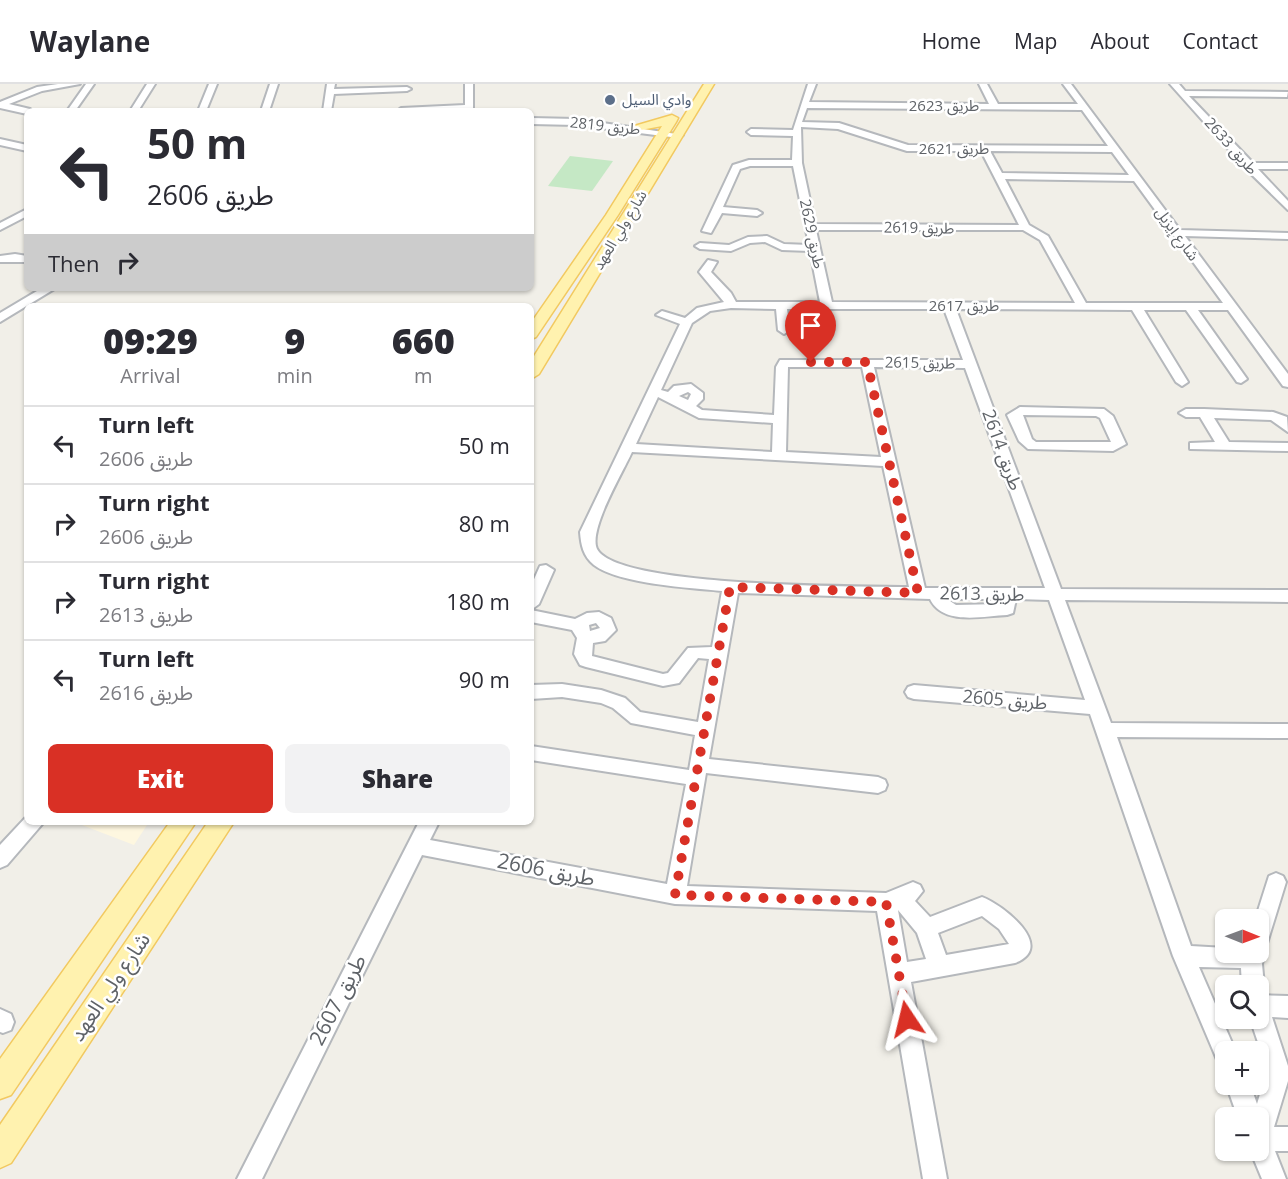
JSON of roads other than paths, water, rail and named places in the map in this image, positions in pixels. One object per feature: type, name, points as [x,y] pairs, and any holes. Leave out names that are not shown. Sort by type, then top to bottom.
[{"type":"main road","name":"شارع ولي العهد","points":[[534,330],[612,215],[649,153],[670,136],[672,118],[696,84]]},
{"type":"main road","name":"شارع ولي العهد","points":[[534,369],[650,181],[670,136],[709,84]]},
{"type":"main road","points":[[626,130],[649,127],[672,118]]},
{"type":"main road","points":[[626,130],[642,142],[649,153]]},
{"type":"main road","name":"شارع ولي العهد","points":[[0,1084],[182,825]]},
{"type":"main road","name":"شارع ولي العهد","points":[[0,1152],[218,826]]},
{"type":"street","points":[[0,105],[40,89],[76,84]]},
{"type":"street","points":[[73,108],[90,84]]},
{"type":"street","points":[[136,108],[151,84]]},
{"type":"street","points":[[203,108],[213,84]]},
{"type":"street","points":[[266,108],[274,84]]},
{"type":"street","points":[[469,84],[469,108]]},
{"type":"street","name":"طريق 2629","points":[[812,84],[796,129],[797,163],[827,306]]},
{"type":"street","points":[[983,84],[995,106]]},
{"type":"street","name":"شارع إيزيل","points":[[1066,84],[1288,383]]},
{"type":"street","name":"طريق 2633","points":[[1174,84],[1288,207]]},
{"type":"street","points":[[1276,84],[1288,94]]},
{"type":"street","points":[[328,108],[331,88],[408,86],[406,108]]},
{"type":"street","points":[[1183,93],[1288,94]]},
{"type":"street","points":[[0,105],[24,110]]},
{"type":"street","name":"طريق 2623","points":[[804,105],[1083,107]]},
{"type":"street","name":"طريق 2819","points":[[534,122],[574,124],[670,136]]},
{"type":"street","name":"طريق 2621","points":[[751,132],[839,126],[892,145],[918,149],[1115,149]]},
{"type":"street","points":[[900,141],[911,143],[918,149]]},
{"type":"street","points":[[0,142],[24,147]]},
{"type":"street","points":[[984,148],[985,160],[998,176],[1025,227],[1044,237],[1083,307]]},
{"type":"street","points":[[707,231],[738,165],[797,163]]},
{"type":"street","points":[[1248,166],[1288,166]]},
{"type":"street","points":[[998,176],[1136,178]]},
{"type":"street","points":[[718,211],[757,213]]},
{"type":"street","points":[[0,218],[23,214]]},
{"type":"street","points":[[0,227],[23,214]]},
{"type":"street","name":"طريق 2619","points":[[812,227],[1016,229],[1025,227]]},
{"type":"street","points":[[1177,233],[1288,236]]},
{"type":"street","points":[[700,246],[731,248],[748,240],[767,239],[782,247],[816,248]]},
{"type":"street","points":[[0,259],[15,256],[24,258]]},
{"type":"street","points":[[712,262],[706,267],[707,279],[727,294],[731,306]]},
{"type":"street","points":[[25,303],[45,291]]},
{"type":"street","points":[[0,318],[24,304]]},
{"type":"street","name":"طريق 2617","points":[[692,317],[731,306],[1232,307]]},
{"type":"street","points":[[781,306],[784,330]]},
{"type":"street","name":"طريق 2614","points":[[949,306],[1054,595]]},
{"type":"street","points":[[1136,307],[1182,382]]},
{"type":"street","points":[[1190,307],[1241,379]]},
{"type":"street","points":[[662,315],[692,317]]},
{"type":"street","name":"طريق 2613","points":[[692,317],[625,448],[587,532],[590,549],[600,561],[626,572],[730,587],[936,593],[939,601],[953,610],[1007,609],[1009,594],[1288,596]]},
{"type":"street","points":[[867,362],[918,593]]},
{"type":"street","name":"طريق 2615","points":[[779,456],[784,363],[970,364]]},
{"type":"street","points":[[653,392],[671,397],[699,414],[712,417],[780,419]]},
{"type":"street","points":[[1017,411],[1099,412],[1106,416],[1119,444],[1113,447],[1036,446],[1027,443],[1020,428],[1014,415],[1017,411]]},
{"type":"street","points":[[1186,413],[1270,415],[1280,418],[1287,425]]},
{"type":"street","points":[[1204,413],[1224,446]]},
{"type":"street","points":[[993,428],[1020,428]]},
{"type":"street","points":[[1195,446],[1288,447]]},
{"type":"street","points":[[625,448],[890,462]]},
{"type":"street","points":[[534,597],[546,570]]},
{"type":"street","points":[[675,895],[730,587]]},
{"type":"street","points":[[1054,595],[1105,730],[1184,956],[1220,1041]]},
{"type":"street","points":[[534,617],[583,632],[582,654],[586,661],[667,680],[673,678],[694,652],[719,653]]},
{"type":"street","points":[[534,692],[567,692],[612,700],[621,704],[630,715],[637,718],[705,729]]},
{"type":"street","name":"طريق 2605","points":[[914,692],[1097,708]]},
{"type":"street","points":[[1105,730],[1288,731]]},
{"type":"street","points":[[534,754],[626,770],[698,772],[878,786]]},
{"type":"street","points":[[0,859],[31,825]]},
{"type":"street","name":"طريق 2607","points":[[249,1179],[428,825]]},
{"type":"street","name":"طريق 2606","points":[[417,846],[675,895],[900,898]]},
{"type":"street","points":[[1269,924],[1279,904],[1276,882]]},
{"type":"street","points":[[900,898],[926,928],[939,967]]},
{"type":"street","points":[[900,898],[898,974],[935,1179]]},
{"type":"street","points":[[898,974],[1015,953],[1020,948],[1020,940],[1012,928],[982,906],[926,928]]},
{"type":"street","points":[[1184,956],[1215,954]]},
{"type":"street","points":[[1269,1007],[1288,1007]]},
{"type":"street","points":[[1268,1029],[1281,1056],[1277,1068],[1275,1091],[1269,1108]]},
{"type":"street","points":[[1269,1139],[1288,1139]]},
{"type":"street","points":[[1267,1161],[1274,1179]]},
{"type":"place","name":"وادي السيل","points":[[610,100]]}]
